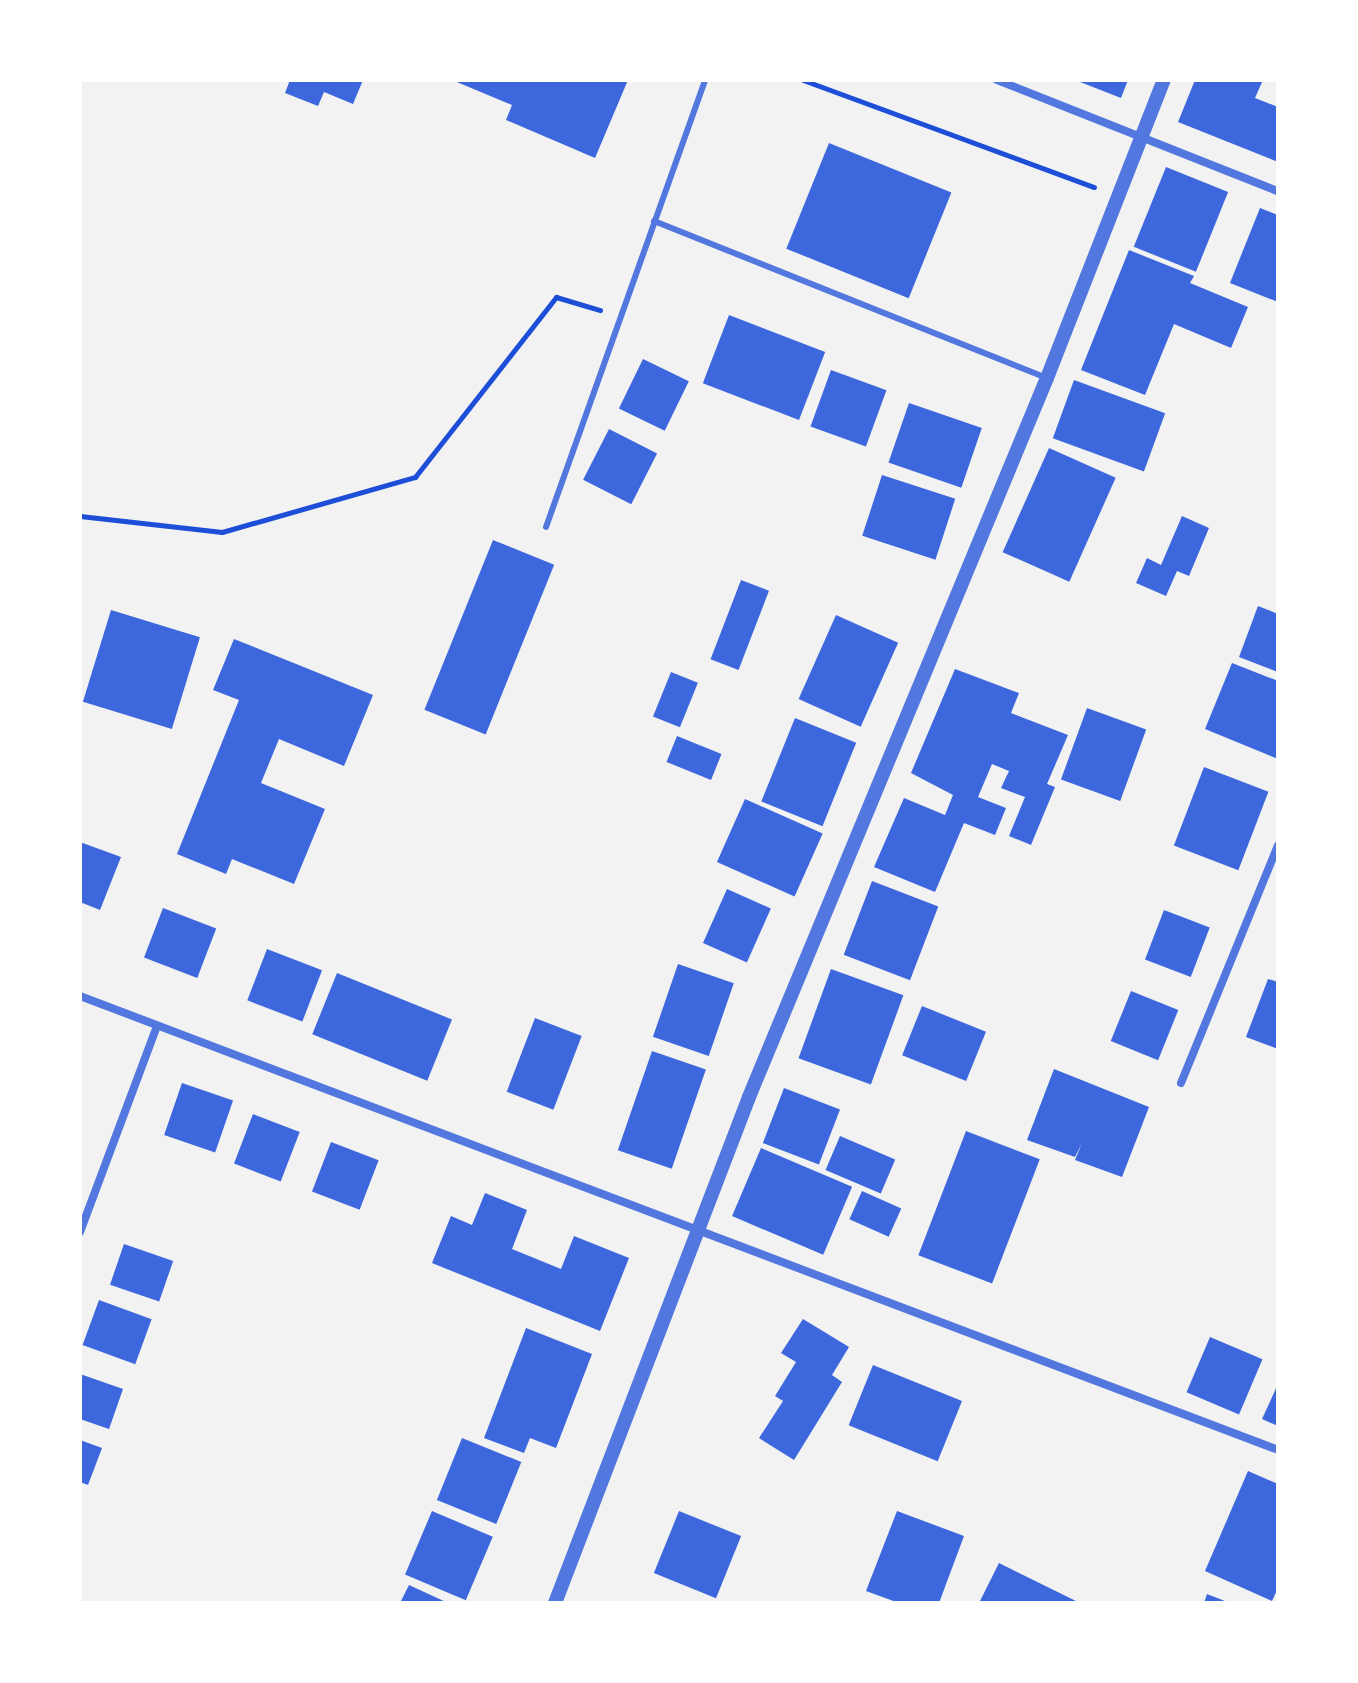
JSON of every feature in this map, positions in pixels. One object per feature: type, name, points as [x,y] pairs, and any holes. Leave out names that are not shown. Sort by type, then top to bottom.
[{"type":"street","points":[[997,80],[1278,191]]},
{"type":"street","points":[[555,1603],[696,1232],[1047,378],[1164,80]]},
{"type":"street","points":[[1181,1083],[1278,845]]},
{"type":"street","points":[[80,996],[1278,1450]]},
{"type":"street","points":[[80,1232],[157,1026]]},
{"type":"lane","points":[[546,527],[705,80]]},
{"type":"lane","points":[[654,221],[1047,378]]},
{"type":"path","points":[[803,80],[1118,196]]},
{"type":"path","points":[[80,516],[222,532],[415,477],[556,297],[620,316]]},
{"type":"building","points":[[290,80],[363,80],[353,104],[324,92],[318,106],[285,93]]},
{"type":"building","points":[[452,80],[628,80],[595,158],[506,120],[512,105]]},
{"type":"building","points":[[1075,80],[1128,80],[1121,98]]},
{"type":"building","points":[[1195,80],[1263,80],[1255,98],[1278,107],[1278,162],[1178,122]]},
{"type":"building","points":[[829,143],[951,192],[909,298],[786,249]]},
{"type":"building","points":[[1166,167],[1228,192],[1196,272],[1134,247]]},
{"type":"building","points":[[1260,208],[1278,215],[1278,302],[1230,283]]},
{"type":"building","points":[[1129,250],[1194,276],[1190,283],[1248,307],[1231,348],[1174,324],[1145,395],[1081,370]]},
{"type":"building","points":[[729,315],[825,352],[799,420],[703,383]]},
{"type":"building","points":[[643,359],[689,381],[665,431],[619,408]]},
{"type":"building","points":[[831,370],[886,390],[866,447],[810,426]]},
{"type":"building","points":[[1074,380],[1165,413],[1144,471],[1053,438]]},
{"type":"building","points":[[909,403],[982,428],[961,488],[888,463]]},
{"type":"building","points":[[609,429],[657,454],[631,504],[583,480]]},
{"type":"building","points":[[1049,448],[1116,478],[1069,582],[1003,552]]},
{"type":"building","points":[[882,475],[955,499],[935,560],[862,536]]},
{"type":"building","points":[[1182,516],[1209,528],[1189,576],[1177,571],[1166,596],[1136,583],[1147,558],[1161,565]]},
{"type":"building","points":[[493,540],[554,565],[486,734],[424,710]]},
{"type":"building","points":[[741,580],[769,591],[739,670],[711,659]]},
{"type":"building","points":[[1258,606],[1278,614],[1278,672],[1239,657]]},
{"type":"building","points":[[111,610],[200,637],[172,729],[83,702]]},
{"type":"building","points":[[836,615],[898,643],[861,727],[799,699]]},
{"type":"building","points":[[234,639],[373,695],[344,766],[279,739],[261,783],[325,809],[294,884],[232,859],[226,874],[177,854],[239,700],[213,690]]},
{"type":"building","points":[[1232,663],[1278,681],[1278,759],[1205,729]]},
{"type":"building","points":[[955,669],[1019,693],[1011,713],[1068,735],[1047,784],[1055,787],[1031,845],[1009,836],[1025,797],[1001,788],[1009,771],[992,764],[978,797],[1006,808],[995,835],[964,823],[935,892],[874,867],[904,798],[945,815],[953,795],[911,773]]},
{"type":"building","points":[[671,672],[698,683],[680,727],[653,717]]},
{"type":"building","points":[[1087,708],[1146,730],[1120,801],[1061,779]]},
{"type":"building","points":[[795,718],[856,743],[822,826],[761,801]]},
{"type":"building","points":[[677,736],[722,754],[711,780],[667,762]]},
{"type":"building","points":[[1204,767],[1268,792],[1238,870],[1174,845]]},
{"type":"building","points":[[745,799],[823,834],[795,897],[717,862]]},
{"type":"building","points":[[80,842],[121,857],[100,910],[80,902]]},
{"type":"building","points":[[872,881],[938,906],[910,980],[844,955]]},
{"type":"building","points":[[727,889],[771,909],[747,962],[703,943]]},
{"type":"building","points":[[163,908],[216,928],[197,978],[144,957]]},
{"type":"building","points":[[1164,910],[1210,928],[1191,977],[1145,959]]},
{"type":"building","points":[[267,949],[322,970],[302,1021],[247,1000]]},
{"type":"building","points":[[678,964],[734,983],[709,1056],[653,1037]]},
{"type":"building","points":[[831,969],[903,995],[871,1085],[799,1058]]},
{"type":"building","points":[[337,973],[452,1019],[427,1081],[312,1034]]},
{"type":"building","points":[[1268,979],[1278,982],[1278,1049],[1246,1037]]},
{"type":"building","points":[[1131,991],[1178,1010],[1158,1060],[1111,1041]]},
{"type":"building","points":[[922,1006],[986,1032],[966,1081],[902,1055]]},
{"type":"building","points":[[535,1018],[582,1036],[553,1110],[507,1092]]},
{"type":"building","points":[[652,1051],[706,1070],[672,1169],[618,1150]]},
{"type":"building","points":[[1054,1069],[1149,1107],[1122,1177],[1075,1160],[1082,1143],[1075,1157],[1027,1140]]},
{"type":"building","points":[[182,1083],[233,1101],[215,1153],[164,1135]]},
{"type":"building","points":[[784,1088],[840,1110],[819,1165],[763,1143]]},
{"type":"building","points":[[253,1114],[300,1132],[281,1181],[234,1163]]},
{"type":"building","points":[[966,1131],[1040,1159],[992,1283],[918,1255]]},
{"type":"building","points":[[840,1136],[895,1159],[881,1194],[826,1170]]},
{"type":"building","points":[[331,1142],[379,1160],[360,1210],[312,1191]]},
{"type":"building","points":[[761,1148],[852,1187],[823,1255],[732,1216]]},
{"type":"building","points":[[862,1191],[901,1208],[889,1237],[849,1219]]},
{"type":"building","points":[[485,1193],[527,1210],[512,1249],[561,1269],[574,1236],[629,1258],[600,1331],[432,1263],[451,1216],[472,1225]]},
{"type":"building","points":[[124,1244],[173,1261],[159,1302],[110,1285]]},
{"type":"building","points":[[99,1300],[152,1319],[135,1364],[83,1345]]},
{"type":"building","points":[[803,1319],[849,1347],[832,1375],[842,1382],[794,1460],[759,1438],[783,1401],[775,1396],[796,1362],[781,1353]]},
{"type":"building","points":[[526,1328],[592,1354],[556,1448],[530,1438],[524,1453],[484,1438]]},
{"type":"building","points":[[1210,1337],[1262,1359],[1239,1415],[1187,1392]]},
{"type":"building","points":[[873,1365],[962,1401],[938,1461],[849,1425]]},
{"type":"building","points":[[80,1374],[123,1389],[109,1429],[80,1419]]},
{"type":"building","points":[[1278,1384],[1278,1426],[1262,1419]]},
{"type":"building","points":[[462,1438],[521,1462],[496,1524],[437,1500]]},
{"type":"building","points":[[80,1440],[102,1448],[88,1485],[80,1482]]},
{"type":"building","points":[[1248,1471],[1278,1484],[1278,1588],[1272,1601],[1205,1571]]},
{"type":"building","points":[[432,1511],[493,1537],[466,1600],[405,1575]]},
{"type":"building","points":[[679,1511],[741,1536],[716,1598],[654,1573]]},
{"type":"building","points":[[897,1511],[964,1536],[939,1603],[899,1603],[866,1591]]},
{"type":"building","points":[[999,1563],[1080,1603],[979,1603]]},
{"type":"building","points":[[409,1585],[448,1603],[400,1603]]},
{"type":"building","points":[[1207,1594],[1230,1603],[1204,1603]]}]
